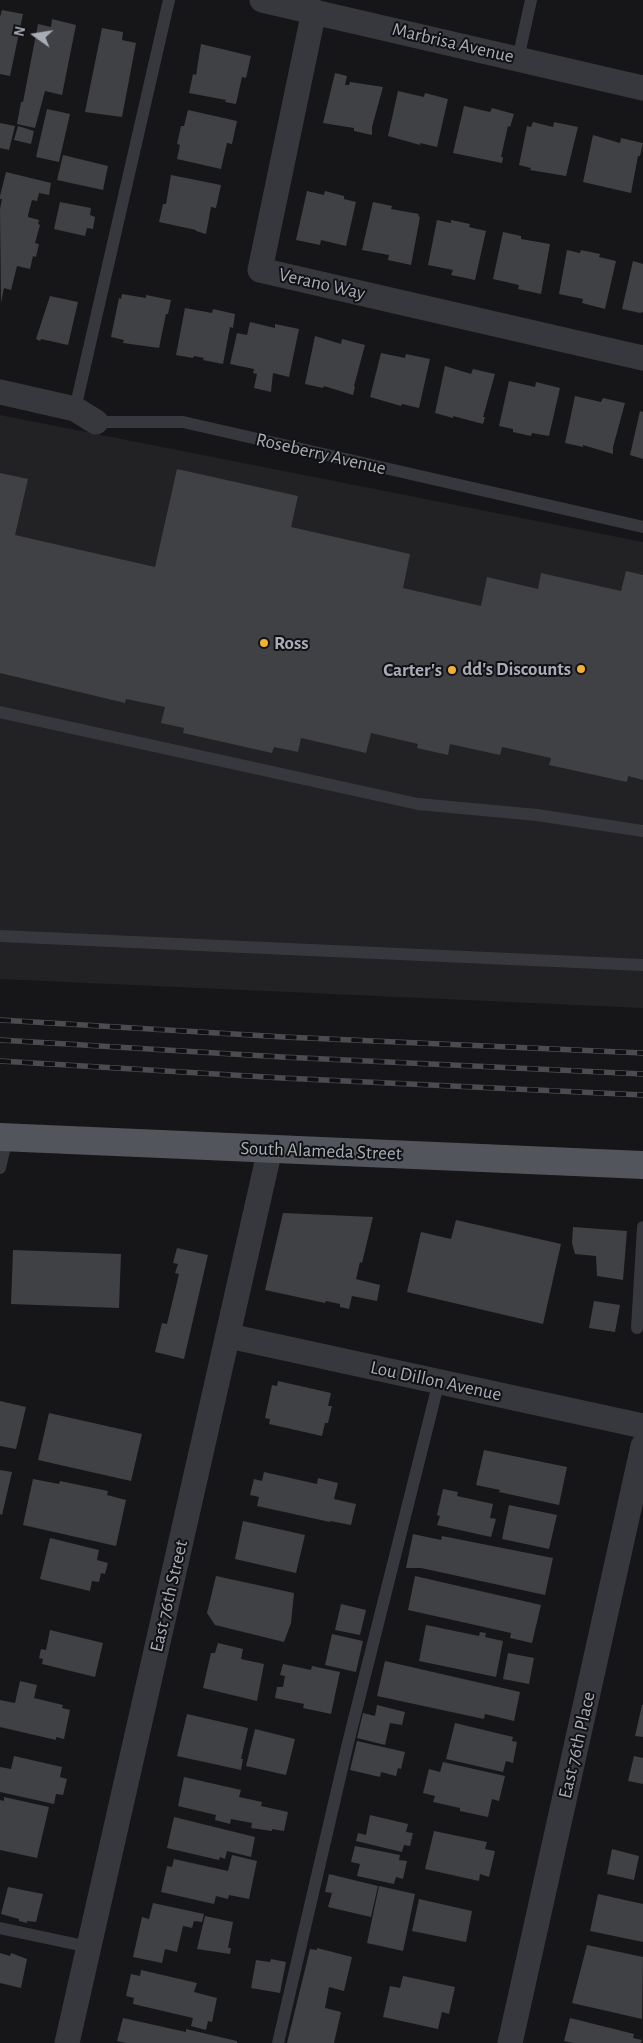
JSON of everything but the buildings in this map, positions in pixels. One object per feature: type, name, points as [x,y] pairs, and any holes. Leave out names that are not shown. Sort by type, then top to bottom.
[{"type":"main road","name":"South Alameda Street","points":[[4,1137],[643,1165]]},
{"type":"street","name":"Marbrisa Avenue","points":[[262,0],[643,88]]},
{"type":"street","name":"Verano Way","points":[[314,11],[260,270],[643,358]]},
{"type":"street","name":"Roseberry Avenue","points":[[0,392],[75,409],[96,422]]},
{"type":"street","name":"East 76th Street","points":[[67,2043],[270,1149]]},
{"type":"street","name":"Lou Dillon Avenue","points":[[229,1336],[643,1426]]},
{"type":"street","name":"East 76th Place","points":[[510,2043],[643,1446]]},
{"type":"lane","points":[[75,409],[169,0]]},
{"type":"lane","points":[[518,59],[531,0]]},
{"type":"lane","name":"Roseberry Avenue","points":[[96,422],[183,422],[643,527]]},
{"type":"lane","points":[[0,712],[418,804],[537,815],[643,831]]},
{"type":"lane","points":[[0,936],[643,965]]},
{"type":"lane","points":[[0,1168],[4,1137]]},
{"type":"lane","points":[[637,1328],[643,1227]]},
{"type":"lane","points":[[278,2043],[348,1743],[439,1382]]},
{"type":"lane","points":[[0,1928],[89,1947]]},
{"type":"shaded area","points":[[0,415],[643,542],[643,1008],[0,979]]},
{"type":"railway","points":[[0,1020],[284,1037],[643,1053]]},
{"type":"railway","points":[[0,1040],[282,1057],[643,1074]]},
{"type":"railway","points":[[0,1061],[282,1078],[643,1095]]},
{"type":"place","name":"Ross","points":[[264,643]]},
{"type":"place","name":"dd's Discounts","points":[[581,669]]},
{"type":"place","name":"Carter's","points":[[452,670]]}]
